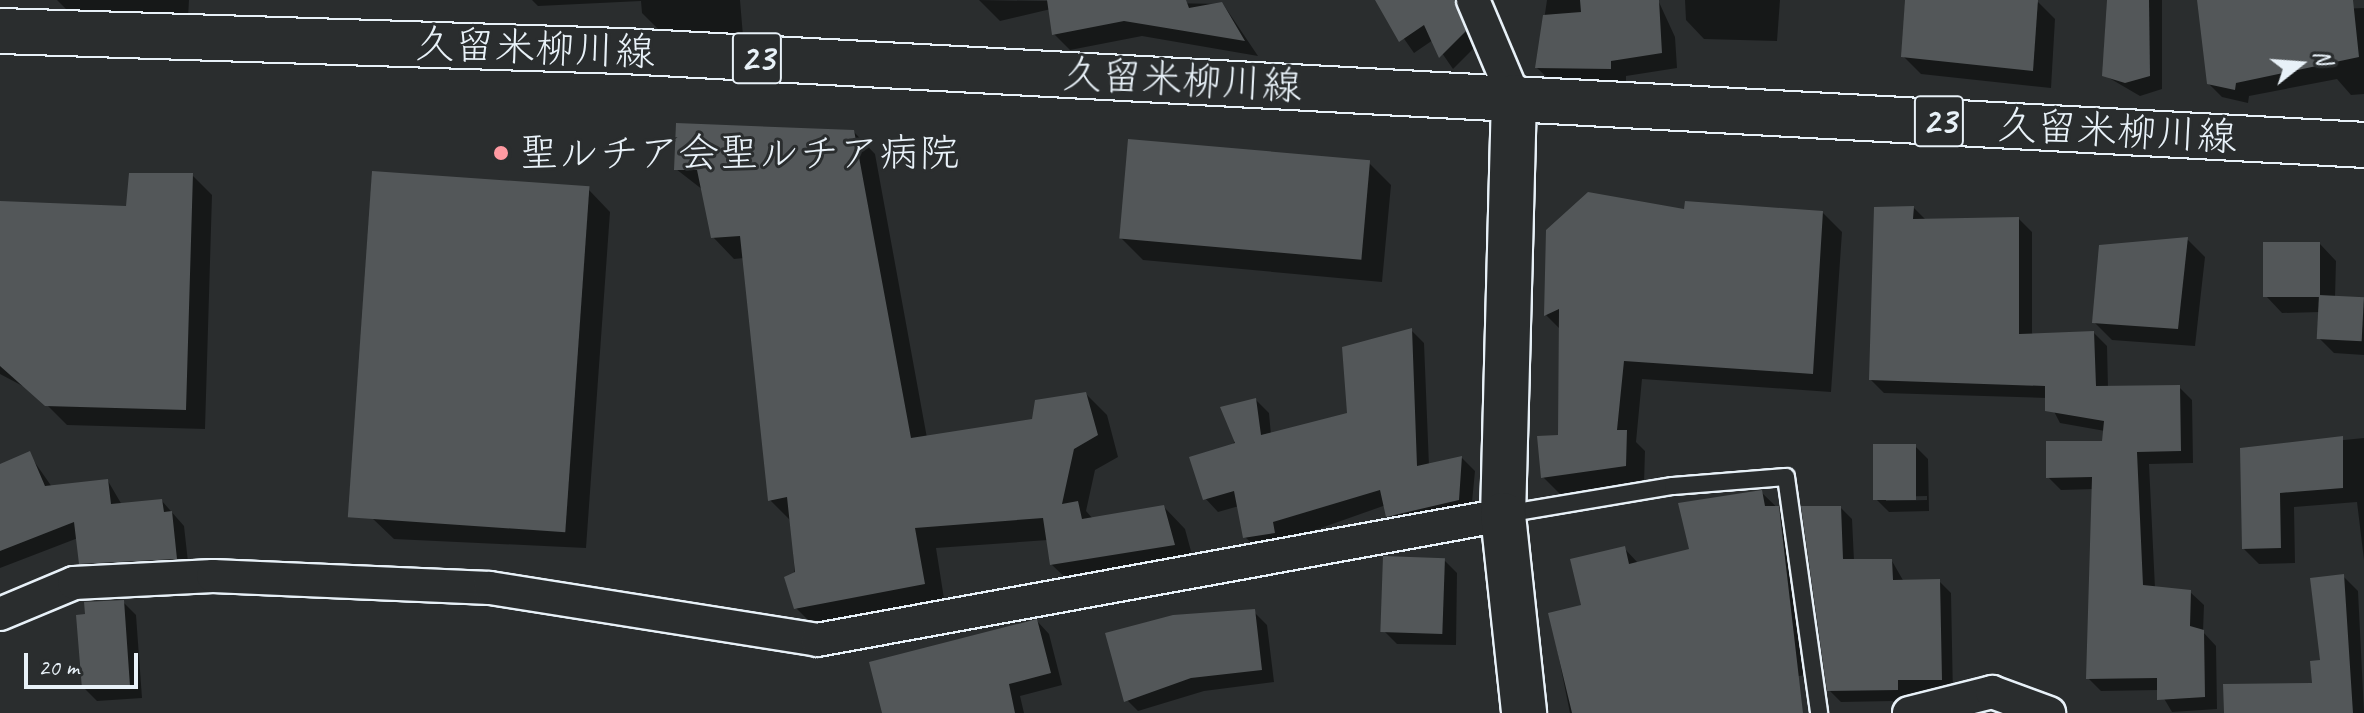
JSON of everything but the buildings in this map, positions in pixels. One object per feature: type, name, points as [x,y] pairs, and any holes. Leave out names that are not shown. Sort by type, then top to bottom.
[{"type":"main road","name":"久留米柳川線","points":[[0,31],[624,51],[2364,145]]},
{"type":"main road","points":[[1514,97],[1503,515],[1524,713]]},
{"type":"street","points":[[1473,0],[1514,97]]},
{"type":"street","points":[[0,614],[74,583],[213,576],[490,588],[817,640],[1503,515]]},
{"type":"street","points":[[1909,713],[1961,706],[1992,692],[2049,713]]},
{"type":"lane","points":[[1503,515],[1673,486],[1786,477],[1819,713]]},
{"type":"place","name":"聖ルチア会聖ルチア病院","points":[[501,153]]}]
